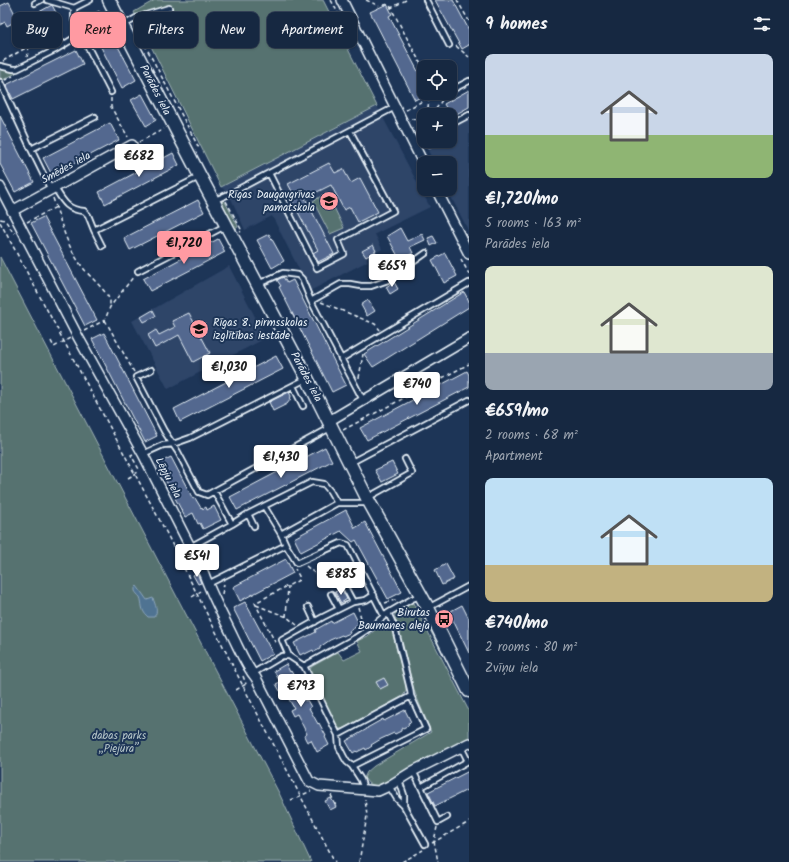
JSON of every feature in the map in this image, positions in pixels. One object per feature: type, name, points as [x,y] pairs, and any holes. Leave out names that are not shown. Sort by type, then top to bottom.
[{"type":"street","name":"Parādes iela","points":[[109,0],[127,23],[173,124],[200,176],[219,198],[226,225],[334,426],[368,499],[428,608],[469,691]]},
{"type":"street","points":[[342,0],[419,156]]},
{"type":"street","name":"Smēdes iela","points":[[12,211],[132,144]]},
{"type":"street","name":"Lēpju iela","points":[[0,187],[77,335],[143,454],[252,674],[256,678],[309,781],[318,786],[331,787]]},
{"type":"street","points":[[440,196],[469,254]]},
{"type":"street","points":[[334,426],[363,400],[469,338]]},
{"type":"street","points":[[331,787],[378,791],[413,771],[465,745]]},
{"type":"lane","points":[[35,3],[41,0]]},
{"type":"lane","points":[[47,0],[74,8],[90,0]]},
{"type":"lane","points":[[426,0],[449,45]]},
{"type":"lane","points":[[127,23],[136,18],[169,8]]},
{"type":"lane","points":[[62,46],[70,41]]},
{"type":"lane","points":[[0,66],[18,69],[59,48]]},
{"type":"lane","points":[[88,48],[111,92]]},
{"type":"lane","points":[[457,87],[469,81]]},
{"type":"lane","points":[[0,82],[31,149],[53,189],[69,207],[84,211],[88,215],[102,246]]},
{"type":"lane","points":[[219,198],[395,107]]},
{"type":"lane","points":[[457,121],[469,115]]},
{"type":"lane","points":[[31,149],[95,117]]},
{"type":"lane","points":[[269,172],[317,268],[344,254],[338,240],[393,211],[350,131]]},
{"type":"lane","points":[[413,144],[417,142]]},
{"type":"lane","points":[[94,230],[200,176]]},
{"type":"lane","points":[[138,271],[226,225]]},
{"type":"lane","points":[[312,300],[341,284],[371,286],[388,280],[426,253]]},
{"type":"lane","points":[[257,284],[283,273],[298,274],[302,279],[363,400]]},
{"type":"lane","points":[[341,359],[469,283]]},
{"type":"lane","points":[[152,370],[136,377],[164,431],[178,452],[199,492],[207,495],[334,426]]},
{"type":"lane","points":[[143,454],[163,445],[173,444],[190,438],[307,378]]},
{"type":"lane","points":[[293,386],[303,406]]},
{"type":"lane","points":[[350,463],[469,400]]},
{"type":"lane","points":[[281,534],[337,504],[363,503],[412,473],[405,459]]},
{"type":"lane","points":[[190,547],[248,514],[312,482],[324,484],[330,491],[337,504]]},
{"type":"lane","points":[[214,490],[232,524]]},
{"type":"lane","points":[[264,506],[297,563],[341,543],[348,545],[374,595],[395,628],[411,696],[426,729],[352,766]]},
{"type":"lane","points":[[248,514],[254,526]]},
{"type":"lane","points":[[208,584],[286,545]]},
{"type":"lane","points":[[428,608],[469,586]]},
{"type":"lane","points":[[345,587],[355,602]]},
{"type":"lane","points":[[331,594],[338,609]]},
{"type":"lane","points":[[364,789],[361,780],[339,747],[338,735],[304,666],[289,656],[282,640],[338,609],[355,602],[366,600],[374,595]]},
{"type":"lane","points":[[304,666],[355,638],[386,615],[421,595]]},
{"type":"lane","points":[[308,608],[315,622]]},
{"type":"lane","points":[[252,674],[282,656],[289,656]]},
{"type":"lane","points":[[338,735],[411,696]]},
{"type":"lane","points":[[421,787],[468,761],[465,745]]},
{"type":"lane","points":[[413,771],[438,822],[447,817]]},
{"type":"lane","points":[[399,780],[404,796],[404,806]]},
{"type":"lane","points":[[389,786],[397,799],[404,806],[427,845]]},
{"type":"path","points":[[366,0],[379,6]]},
{"type":"path","points":[[392,8],[406,0]]},
{"type":"path","points":[[457,0],[469,21]]},
{"type":"path","points":[[384,5],[390,5],[392,8],[419,60]]},
{"type":"path","points":[[127,23],[200,150]]},
{"type":"path","points":[[449,45],[453,43],[469,57]]},
{"type":"path","points":[[0,63],[26,48]]},
{"type":"path","points":[[25,65],[29,48]]},
{"type":"path","points":[[111,92],[111,107],[132,144],[145,139],[173,124]]},
{"type":"path","points":[[405,110],[424,100]]},
{"type":"path","points":[[409,118],[417,120]]},
{"type":"path","points":[[53,189],[61,225],[69,246],[84,270],[105,292],[110,300],[110,307]]},
{"type":"path","points":[[219,198],[242,231],[237,234]]},
{"type":"path","points":[[20,225],[56,207]]},
{"type":"path","points":[[0,218],[5,220]]},
{"type":"path","points":[[0,222],[135,473],[243,686],[335,862]]},
{"type":"path","points":[[77,335],[105,320],[110,307],[138,271]]},
{"type":"path","points":[[312,300],[375,324],[383,334]]},
{"type":"path","points":[[105,320],[136,377]]},
{"type":"path","points":[[52,342],[54,347],[68,340]]},
{"type":"path","points":[[354,384],[358,381],[364,345]]},
{"type":"path","points":[[334,426],[469,364]]},
{"type":"path","points":[[128,478],[140,471]]},
{"type":"path","points":[[301,562],[327,582],[339,584],[345,587]]},
{"type":"path","points":[[256,605],[255,603],[300,578],[293,566]]},
{"type":"path","points":[[222,595],[225,581]]},
{"type":"path","points":[[286,617],[288,586]]},
{"type":"path","points":[[192,596],[200,592]]},
{"type":"path","points":[[355,602],[364,628]]},
{"type":"path","points":[[256,605],[286,617],[302,629]]},
{"type":"path","points":[[256,605],[275,642],[282,640]]},
{"type":"path","points":[[236,690],[246,684]]},
{"type":"path","points":[[331,787],[331,795],[336,806]]},
{"type":"path","points":[[359,862],[367,816],[364,789]]},
{"type":"path","points":[[291,800],[309,791]]},
{"type":"path","points":[[438,822],[434,841],[438,862]]},
{"type":"path","points":[[402,862],[427,845],[469,822]]},
{"type":"shaded area","name":"Rīgas Daugavgrīvas pamatskola","points":[[377,106],[417,182],[417,196],[424,196],[430,207],[375,234],[382,249],[367,258],[368,261],[310,291],[272,216],[245,230],[229,194],[221,187]]},
{"type":"shaded area","points":[[469,119],[469,232],[451,196],[457,196],[457,156],[431,156],[427,148],[457,148],[457,125]]},
{"type":"shaded area","name":"Rīgas 8. pirmsskolas izglītības iestāde","points":[[229,266],[266,338],[168,389],[132,321]]},
{"type":"shaded area","points":[[137,586],[147,600],[153,598],[156,606],[154,617],[148,617],[144,612],[140,597],[135,591]]},
{"type":"green space","points":[[155,0],[323,0],[329,12],[267,12],[267,48],[347,48],[377,106],[221,187],[152,48],[198,48],[198,12],[134,12]]},
{"type":"green space","points":[[0,68],[16,73],[1,81]]},
{"type":"green space","points":[[327,193],[344,228],[330,234],[313,201]]},
{"type":"green space","points":[[224,200],[238,226],[235,230],[222,203]]},
{"type":"green space","name":"dabas parks „Piejūra”","points":[[0,257],[279,793],[311,862],[0,862]]},
{"type":"green space","points":[[412,601],[469,711],[469,738],[377,786],[369,784],[364,778],[367,772],[374,766],[431,732],[415,693],[395,618],[395,613]]},
{"type":"green space","points":[[421,603],[455,671],[459,685],[419,609]]},
{"type":"green space","points":[[382,624],[391,627],[406,685],[406,691],[403,696],[341,729],[337,727],[310,671],[311,667],[338,652],[344,660],[362,651],[357,641],[368,636]]},
{"type":"building","points":[[435,0],[453,0],[469,30],[469,45],[462,49]]},
{"type":"building","points":[[9,2],[14,12],[12,12],[12,23],[7,26],[5,22],[0,25],[0,6]]},
{"type":"building","points":[[387,4],[392,14],[389,16],[417,70],[417,99],[415,100],[370,12]]},
{"type":"building","points":[[52,5],[56,12],[39,12]]},
{"type":"building","points":[[101,48],[119,48],[136,80],[122,88]]},
{"type":"building","points":[[76,50],[83,64],[13,99],[6,85]]},
{"type":"building","points":[[469,90],[469,107],[457,114],[457,108],[446,108],[444,104],[451,100],[457,100],[457,97]]},
{"type":"building","points":[[142,94],[156,120],[146,126],[131,100]]},
{"type":"building","points":[[0,116],[34,182],[15,192],[0,164]]},
{"type":"building","points":[[110,123],[119,140],[52,175],[43,158]]},
{"type":"building","points":[[173,153],[179,165],[105,204],[99,192]]},
{"type":"building","points":[[329,163],[335,173],[343,169],[351,183],[360,178],[378,212],[358,222],[350,207],[344,210],[331,185],[305,198],[334,254],[318,262],[313,253],[318,250],[289,195],[293,193],[288,184]]},
{"type":"building","points":[[198,200],[204,212],[130,250],[124,238]]},
{"type":"building","points":[[43,217],[97,320],[85,326],[31,223]]},
{"type":"building","points":[[400,228],[407,241],[422,234],[425,240],[410,247],[413,253],[400,260],[387,236]]},
{"type":"building","points":[[269,234],[284,261],[272,268],[257,240]]},
{"type":"building","points":[[433,236],[437,243],[431,246],[428,238]]},
{"type":"building","points":[[218,239],[225,252],[150,291],[143,279]]},
{"type":"building","points":[[373,245],[376,251],[366,257],[362,251]]},
{"type":"building","points":[[445,253],[457,276],[444,283],[432,260]]},
{"type":"building","points":[[283,277],[287,283],[293,280],[346,385],[332,392],[279,287],[281,286],[277,280]]},
{"type":"building","points":[[394,282],[398,289],[390,294],[386,287]]},
{"type":"building","points":[[464,292],[469,301],[469,307],[373,367],[364,354]]},
{"type":"building","points":[[368,300],[375,311],[367,316],[361,305]]},
{"type":"building","points":[[153,310],[156,316],[144,322],[141,317]]},
{"type":"building","points":[[189,313],[210,353],[193,362],[179,335],[155,348],[148,335],[156,330],[159,335],[175,327],[172,321]]},
{"type":"building","points":[[104,333],[157,436],[145,442],[92,339]]},
{"type":"building","points":[[276,356],[283,369],[180,422],[174,409]]},
{"type":"building","points":[[467,371],[469,375],[469,387],[367,440],[360,428]]},
{"type":"building","points":[[289,392],[291,396],[287,404],[273,411],[269,402]]},
{"type":"building","points":[[325,447],[332,461],[237,510],[230,497]]},
{"type":"building","points":[[171,457],[193,499],[195,498],[203,509],[206,507],[207,510],[214,506],[221,520],[203,529],[200,523],[198,524],[193,513],[185,517],[157,464]]},
{"type":"building","points":[[392,462],[398,474],[382,482],[375,470]]},
{"type":"building","points":[[346,510],[355,528],[365,522],[402,592],[388,599],[356,540],[353,542],[341,531],[301,552],[294,538]]},
{"type":"building","points":[[286,559],[293,573],[240,601],[233,587]]},
{"type":"building","points":[[446,564],[454,579],[442,585],[435,570]]},
{"type":"building","points":[[197,573],[201,583],[198,584],[193,575]]},
{"type":"building","points":[[341,588],[347,599],[341,603],[335,592]]},
{"type":"building","points":[[245,602],[273,654],[260,661],[233,608]]},
{"type":"building","points":[[462,605],[469,619],[469,653],[449,612]]},
{"type":"building","points":[[353,612],[359,624],[349,631],[350,633],[330,640],[314,652],[313,650],[300,655],[294,643],[316,632],[315,630],[331,621],[332,623]]},
{"type":"building","points":[[286,664],[299,685],[297,685],[305,701],[307,700],[311,707],[309,708],[326,736],[325,737],[329,745],[317,752],[311,740],[307,742],[304,736],[307,734],[297,714],[293,716],[290,710],[294,708],[283,689],[280,691],[276,684],[280,682],[274,671]]},
{"type":"building","points":[[384,678],[388,685],[380,689],[376,682]]},
{"type":"building","points":[[405,710],[411,722],[408,723],[409,725],[395,734],[394,733],[381,739],[366,750],[365,748],[353,753],[346,741],[383,719],[384,721]]},
{"type":"building","points":[[469,771],[469,789],[435,806],[428,792]]},
{"type":"building","points":[[331,798],[336,807],[330,810],[325,801]]},
{"type":"place","name":"Rīgas Daugavgrīvas pamatskola","points":[[329,201]]},
{"type":"place","name":"Rīgas 8. pirmsskolas izglītības iestāde","points":[[199,329]]},
{"type":"place","name":"Birutas Baumanes aleja","points":[[444,619]]}]
